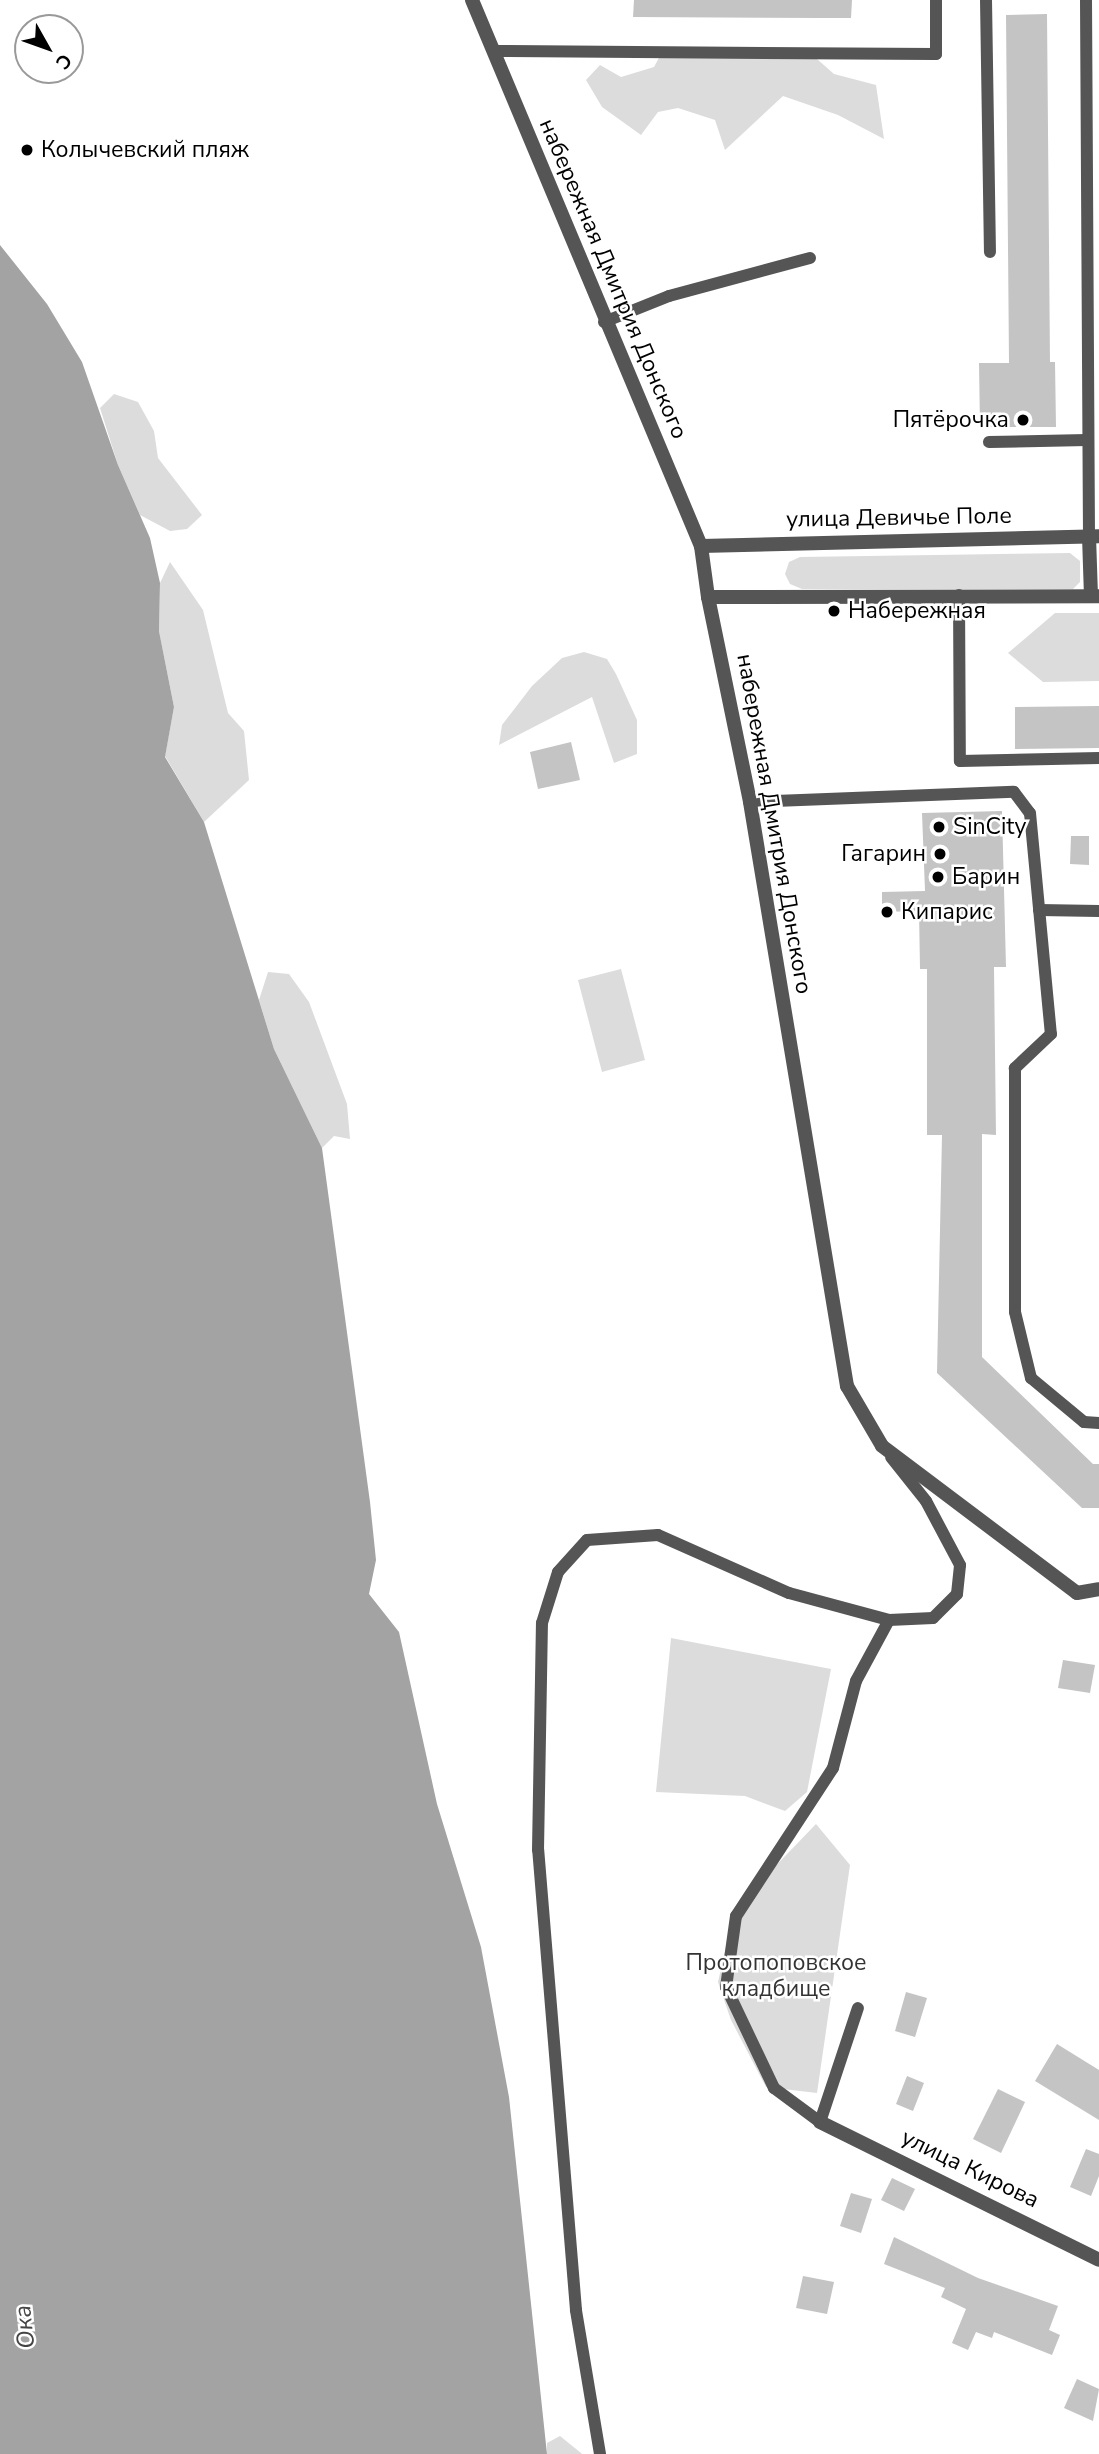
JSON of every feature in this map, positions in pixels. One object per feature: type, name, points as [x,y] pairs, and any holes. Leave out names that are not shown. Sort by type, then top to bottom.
[{"type":"street","name":"набережная Дмитрия Донского","points":[[472,0],[604,322],[701,546],[708,597],[750,802],[847,1386],[882,1446],[1077,1593],[1099,1589]]},
{"type":"street","name":"улица Девичье Поле","points":[[701,546],[1094,536]]},
{"type":"street","points":[[708,597],[1095,596],[1094,536]]},
{"type":"street","name":"улица Кирова","points":[[820,2122],[1099,2260]]},
{"type":"lane","points":[[494,51],[936,54],[936,0]]},
{"type":"lane","points":[[986,0],[990,252]]},
{"type":"lane","points":[[1086,0],[1092,50],[1093,241],[1087,440],[1093,455],[1094,536]]},
{"type":"lane","points":[[604,322],[669,296],[810,258]]},
{"type":"lane","points":[[989,442],[1087,440]]},
{"type":"lane","points":[[959,595],[960,761],[1099,758]]},
{"type":"lane","points":[[750,802],[1014,792],[1030,813],[1051,1034],[1015,1068],[1016,1312],[1031,1378],[1084,1422],[1099,1423]]},
{"type":"lane","points":[[1040,910],[1099,911]]},
{"type":"lane","points":[[600,2454],[576,2310],[537,1850],[542,1623],[558,1572],[587,1540],[658,1535],[789,1593],[889,1620],[933,1618],[957,1594],[960,1565],[926,1502],[882,1446]]},
{"type":"lane","points":[[858,2008],[820,2122],[774,2088],[726,1987],[736,1916],[833,1768],[856,1681],[889,1620]]},
{"type":"green space","points":[[809,52],[834,74],[876,85],[884,139],[838,115],[783,96],[725,150],[715,120],[678,108],[658,112],[641,135],[602,107],[586,80],[600,65],[621,77],[654,67],[661,54]]},
{"type":"green space","points":[[114,394],[138,402],[154,431],[158,458],[202,515],[187,529],[170,531],[140,515],[118,465],[100,408]]},
{"type":"green space","points":[[1070,553],[1080,561],[1080,582],[1073,589],[802,589],[790,584],[785,574],[789,562],[800,557]]},
{"type":"green space","points":[[170,562],[203,610],[228,713],[244,731],[249,780],[204,822],[165,756],[174,707],[159,631],[160,583]]},
{"type":"green space","points":[[1055,613],[1099,613],[1099,681],[1043,682],[1008,653]]},
{"type":"green space","points":[[584,652],[607,659],[616,674],[637,720],[637,754],[614,763],[592,697],[499,745],[502,725],[532,686],[562,658]]},
{"type":"green space","points":[[621,969],[645,1060],[602,1072],[578,980]]},
{"type":"green space","points":[[268,972],[289,974],[309,1002],[347,1104],[350,1139],[334,1136],[322,1148],[274,1049],[259,1000]]},
{"type":"green space","points":[[671,1638],[831,1669],[807,1792],[785,1811],[745,1796],[656,1792]]},
{"type":"green space","name":"Протопоповское кладбище","points":[[816,1824],[850,1865],[817,2093],[766,2087],[731,2020],[718,1982],[735,1908]]},
{"type":"green space","points":[[560,2436],[582,2454],[547,2454],[547,2443]]},
{"type":"water","name":"Ока","points":[[0,245],[47,304],[82,362],[118,465],[150,538],[160,583],[159,631],[174,707],[165,757],[204,822],[274,1049],[322,1148],[370,1502],[376,1560],[369,1594],[399,1632],[437,1804],[481,1947],[509,2097],[547,2454],[0,2454]]},
{"type":"building","points":[[634,0],[852,0],[851,18],[819,18],[633,17]]},
{"type":"building","points":[[1047,14],[1050,362],[1055,362],[1056,427],[980,427],[979,363],[1009,363],[1006,15]]},
{"type":"building","points":[[1099,706],[1099,748],[1015,749],[1015,707]]},
{"type":"building","points":[[571,742],[580,780],[538,789],[530,752]]},
{"type":"building","points":[[1002,811],[1006,967],[994,967],[996,1135],[982,1134],[982,1357],[1093,1464],[1099,1464],[1099,1508],[1082,1508],[937,1373],[942,1135],[927,1135],[927,969],[920,969],[919,911],[882,912],[882,892],[925,891],[922,813]]},
{"type":"building","points":[[1071,836],[1089,836],[1089,865],[1070,864]]},
{"type":"building","points":[[1063,1660],[1095,1665],[1090,1693],[1058,1688]]},
{"type":"building","points":[[906,1992],[927,1998],[915,2037],[895,2031]]},
{"type":"building","points":[[1057,2044],[1099,2070],[1099,2120],[1035,2081]]},
{"type":"building","points":[[907,2076],[924,2083],[913,2111],[896,2104]]},
{"type":"building","points":[[998,2089],[1025,2102],[1001,2153],[973,2139]]},
{"type":"building","points":[[1086,2149],[1099,2154],[1099,2176],[1091,2196],[1070,2187]]},
{"type":"building","points":[[892,2178],[915,2189],[904,2211],[881,2200]]},
{"type":"building","points":[[851,2193],[872,2199],[861,2233],[840,2226]]},
{"type":"building","points":[[894,2237],[978,2278],[1058,2306],[1049,2330],[1060,2335],[1052,2355],[994,2332],[992,2338],[976,2332],[968,2350],[952,2343],[966,2309],[941,2297],[945,2288],[884,2264]]},
{"type":"building","points":[[803,2276],[834,2282],[827,2314],[796,2308]]},
{"type":"building","points":[[1077,2379],[1099,2389],[1093,2421],[1064,2408]]},
{"type":"place","name":"Колычевский пляж","points":[[27,150]]},
{"type":"place","name":"Пятёрочка","points":[[1023,420]]},
{"type":"place","name":"Набережная","points":[[834,611]]},
{"type":"place","name":"SinCity","points":[[939,827]]},
{"type":"place","name":"Гагарин","points":[[940,854]]},
{"type":"place","name":"Барин","points":[[938,877]]},
{"type":"place","name":"Кипарис","points":[[887,912]]}]
